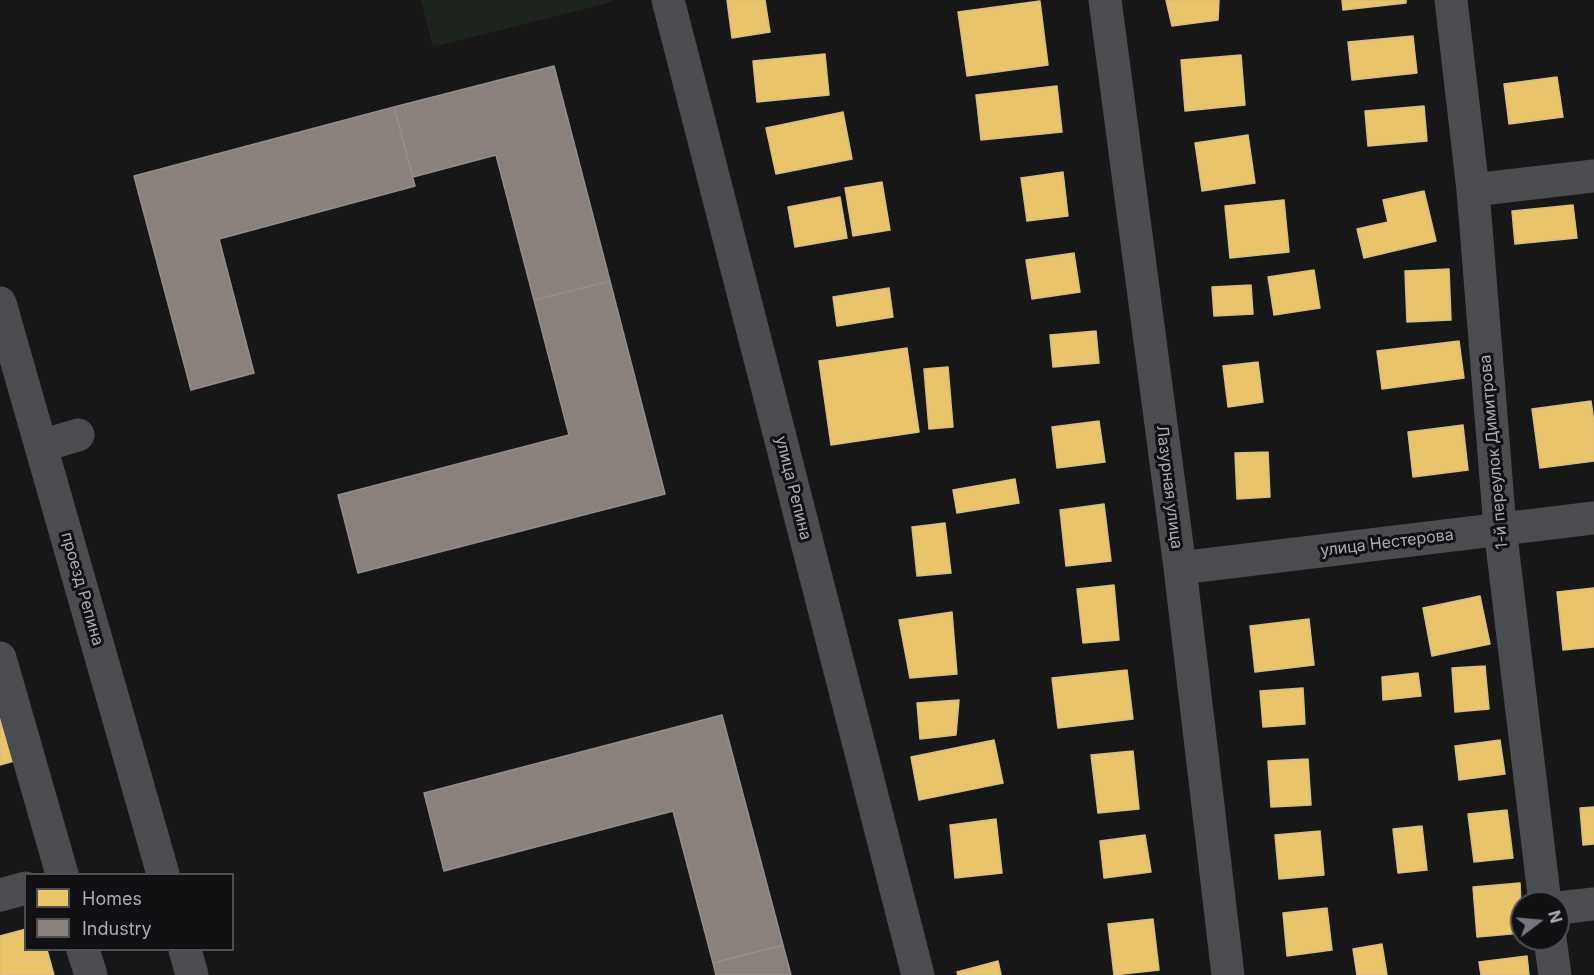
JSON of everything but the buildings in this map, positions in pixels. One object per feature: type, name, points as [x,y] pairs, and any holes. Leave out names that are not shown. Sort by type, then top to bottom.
[{"type":"street","name":"улица Репина","points":[[668,0],[918,975]]},
{"type":"street","name":"Лазурная улица","points":[[1105,0],[1180,568],[1228,975]]},
{"type":"street","name":"1-й переулок Димитрова","points":[[1451,0],[1473,190],[1500,528],[1544,891]]},
{"type":"street","points":[[1473,190],[1594,176]]},
{"type":"street","name":"проезд Репина","points":[[0,303],[163,873]]},
{"type":"street","points":[[41,446],[78,435]]},
{"type":"street","name":"улица Нестерова","points":[[1180,568],[1594,518]]},
{"type":"street","points":[[0,658],[62,873]]},
{"type":"street","points":[[0,895],[24,889]]},
{"type":"street","points":[[1570,907],[1594,904]]},
{"type":"street","points":[[83,951],[91,975]]},
{"type":"street","points":[[185,951],[192,975]]},
{"type":"street","points":[[1552,951],[1555,975]]},
{"type":"shaded area","points":[[421,0],[612,0],[612,2],[433,47]]}]
